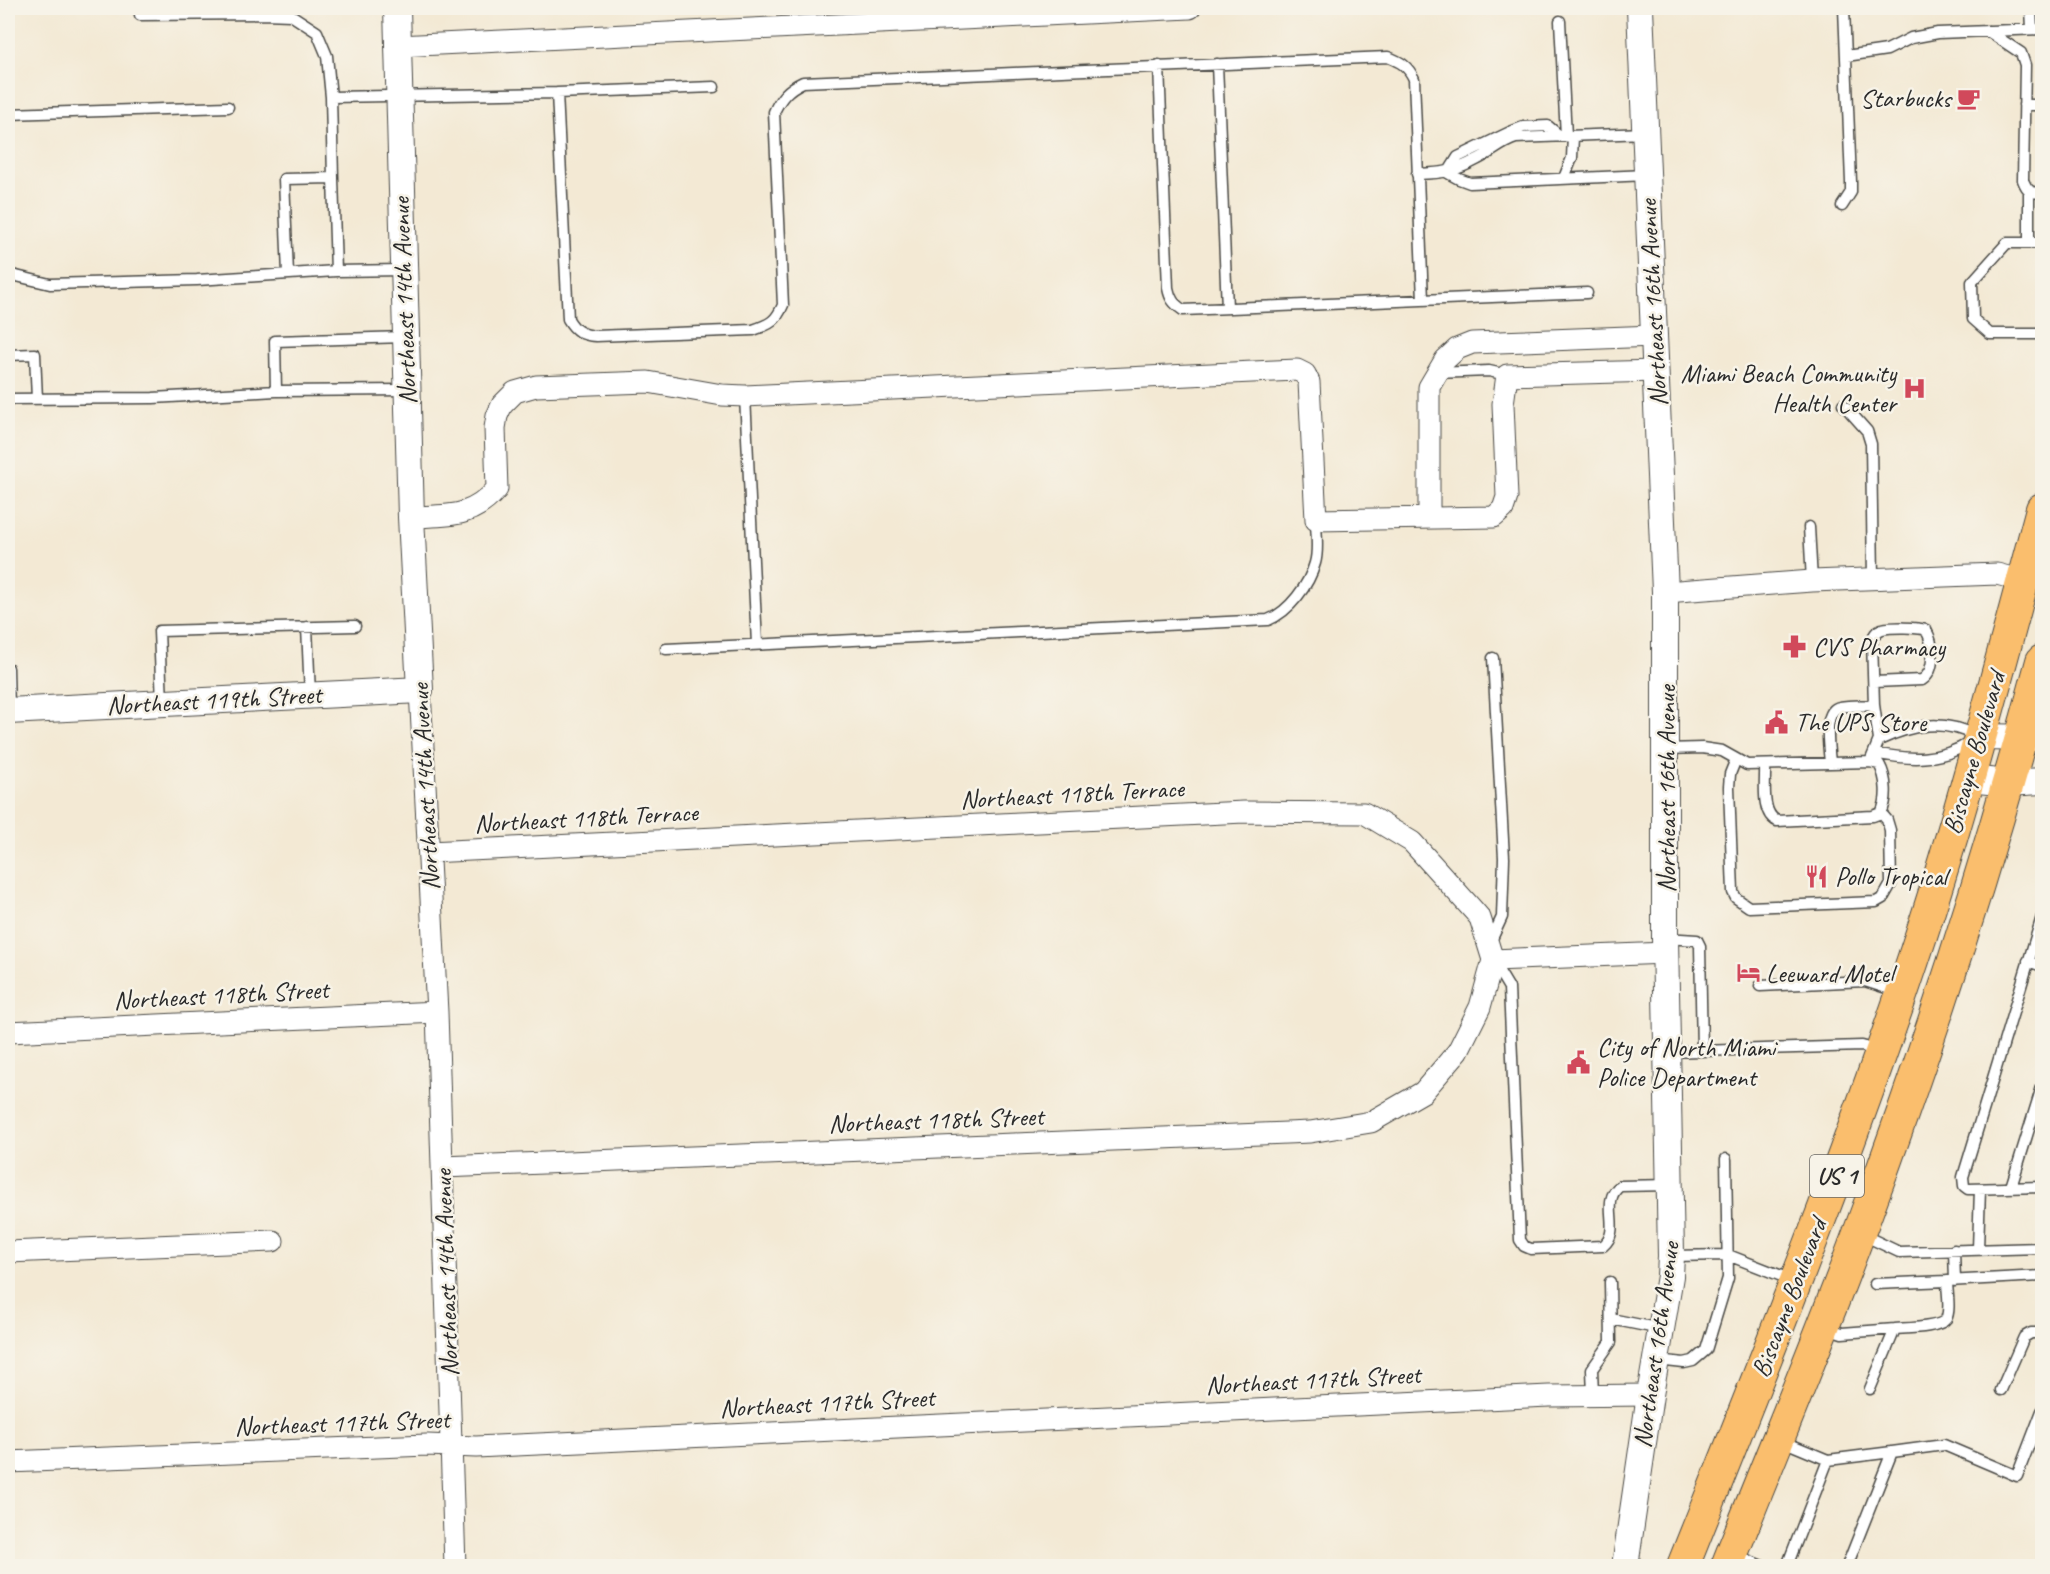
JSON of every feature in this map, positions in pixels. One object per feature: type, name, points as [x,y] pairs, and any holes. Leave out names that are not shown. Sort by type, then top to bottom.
[{"type":"main road","name":"Biscayne Boulevard","points":[[1683,1566],[1853,1133],[1902,993],[1968,779],[2043,509]]},
{"type":"main road","name":"Biscayne Boulevard","points":[[1730,1560],[1859,1233],[1946,989],[2009,783],[2032,738],[2043,661]]},
{"type":"street","name":"Northeast 14th Avenue","points":[[397,8],[411,517],[437,1012],[455,1566]]},
{"type":"street","points":[[398,46],[1190,8]]},
{"type":"street","name":"Northeast 16th Avenue","points":[[1625,1566],[1671,1256],[1665,945],[1665,592],[1640,8]]},
{"type":"street","points":[[1429,518],[1429,387],[1444,360],[1456,349],[1472,343],[1654,336]]},
{"type":"street","points":[[1533,341],[1535,374]]},
{"type":"street","points":[[411,517],[457,514],[473,510],[487,501],[497,489],[496,422],[502,405],[515,392],[536,386],[648,382],[722,395],[746,396],[1297,370],[1305,374],[1309,382],[1316,520],[1494,517],[1503,509],[1507,497],[1503,404],[1507,375],[1656,371]]},
{"type":"street","points":[[1665,592],[1812,581],[1997,574],[2023,581]]},
{"type":"street","name":"Northeast 119th Street","points":[[8,711],[420,690]]},
{"type":"street","points":[[1979,737],[2032,738]]},
{"type":"street","points":[[1968,779],[2009,783],[2043,781]]},
{"type":"street","name":"Northeast 118th Terrace","points":[[429,852],[1244,812],[1364,813],[1412,842],[1480,918],[1491,953]]},
{"type":"street","points":[[1491,953],[1665,945]]},
{"type":"street","name":"Northeast 118th Street","points":[[442,1167],[1310,1132],[1371,1122],[1423,1092],[1458,1051],[1480,1007],[1491,953]]},
{"type":"street","name":"Northeast 118th Street","points":[[8,1032],[437,1012]]},
{"type":"street","points":[[8,1252],[273,1241]]},
{"type":"street","name":"Northeast 117th Street","points":[[8,1462],[427,1445],[476,1447],[1550,1396],[1650,1395]]},
{"type":"lane","points":[[1842,206],[1851,192],[1844,8]]},
{"type":"lane","points":[[1846,56],[1887,50],[1911,38],[1938,33],[2038,29],[2031,8]]},
{"type":"lane","points":[[140,15],[291,15],[317,32],[327,56],[331,97],[336,271]]},
{"type":"lane","points":[[1560,21],[1566,136],[1572,158],[1564,178]]},
{"type":"lane","points":[[1988,31],[2021,53],[2025,65],[2023,180],[2026,188],[2033,193],[2043,193]]},
{"type":"lane","points":[[557,93],[568,319],[574,329],[584,335],[753,330],[766,326],[777,318],[783,305],[774,112],[779,100],[789,89],[803,82],[1159,66],[1388,57],[1401,62],[1409,69],[1414,79],[1423,300]]},
{"type":"lane","points":[[1217,64],[1227,308]]},
{"type":"lane","points":[[1159,66],[1170,297],[1174,304],[1183,310],[1587,293]]},
{"type":"lane","points":[[331,97],[557,93],[714,87]]},
{"type":"lane","points":[[2024,105],[2043,105]]},
{"type":"lane","points":[[8,114],[228,107]]},
{"type":"lane","points":[[1418,174],[1448,173],[1479,159],[1508,140],[1646,133]]},
{"type":"lane","points":[[1448,173],[1470,183],[1647,175]]},
{"type":"lane","points":[[288,274],[284,179],[333,178]]},
{"type":"lane","points":[[2029,190],[2029,243]]},
{"type":"lane","points":[[2043,243],[2007,243],[1972,282],[1973,319],[1990,334],[2043,334]]},
{"type":"lane","points":[[8,274],[50,284],[197,280],[336,271],[404,270]]},
{"type":"lane","points":[[276,392],[275,341],[405,337]]},
{"type":"lane","points":[[8,355],[35,354],[37,399]]},
{"type":"lane","points":[[1436,373],[1489,371],[1507,375]]},
{"type":"lane","points":[[8,399],[153,398],[276,392],[407,390]]},
{"type":"lane","points":[[746,396],[757,644]]},
{"type":"lane","points":[[1843,404],[1867,431],[1870,444],[1873,578]]},
{"type":"lane","points":[[666,649],[1268,620],[1277,617],[1310,578],[1316,561],[1316,520]]},
{"type":"lane","points":[[1809,527],[1812,581]]},
{"type":"lane","points":[[162,703],[159,631],[355,626]]},
{"type":"lane","points":[[307,627],[310,695]]},
{"type":"lane","points":[[1872,757],[1879,740],[1874,705],[1872,639],[1881,629],[1919,628],[1926,630],[1930,638],[1931,669],[1928,676],[1922,680],[1874,682]]},
{"type":"lane","points":[[1492,658],[1504,858],[1502,917],[1491,953],[1509,988],[1520,1240],[1524,1246],[1531,1249],[1603,1246],[1610,1241],[1612,1235],[1611,1198],[1614,1191],[1620,1186],[1671,1185]]},
{"type":"lane","points":[[8,668],[8,711]]},
{"type":"lane","points":[[1830,763],[1828,719],[1832,711],[1838,707],[1874,705]]},
{"type":"lane","points":[[1666,749],[1702,748],[1722,752],[1747,765],[1830,763],[1890,756],[1940,757],[1956,752],[1979,737],[1964,729],[1949,725],[1926,725],[1899,730],[1879,740]]},
{"type":"lane","points":[[1765,765],[1767,810],[1770,818],[1777,821],[1873,816],[1881,813],[1885,805],[1884,772],[1880,764],[1872,757]]},
{"type":"lane","points":[[1736,759],[1729,787],[1733,892],[1736,898],[1749,907],[1876,902],[1883,898],[1892,884],[1890,830],[1887,820],[1881,813]]},
{"type":"lane","points":[[2043,917],[1963,1172],[1964,1186],[1968,1189],[2043,1187]]},
{"type":"lane","points":[[1665,945],[1691,938],[1697,940],[1700,946],[1702,1051]]},
{"type":"lane","points":[[2028,962],[2043,966]]},
{"type":"lane","points":[[1760,986],[1865,981],[1902,993]]},
{"type":"lane","points":[[1667,1052],[1862,1046],[1881,1052]]},
{"type":"lane","points":[[2011,1187],[2043,1087]]},
{"type":"lane","points":[[1655,1360],[1684,1363],[1693,1361],[1706,1350],[1728,1278],[1726,1159]]},
{"type":"lane","points":[[1978,1249],[1980,1189]]},
{"type":"lane","points":[[1859,1233],[1899,1252],[2043,1248]]},
{"type":"lane","points":[[1822,1327],[1842,1333],[1939,1325],[1945,1320],[1948,1312],[1954,1250]]},
{"type":"lane","points":[[1671,1256],[1728,1256],[1796,1282]]},
{"type":"lane","points":[[1875,1284],[2043,1276]]},
{"type":"lane","points":[[1593,1395],[1592,1370],[1611,1342],[1610,1282]]},
{"type":"lane","points":[[1611,1319],[1661,1329]]},
{"type":"lane","points":[[1870,1389],[1895,1329]]},
{"type":"lane","points":[[2001,1390],[2024,1337],[2031,1333],[2043,1333]]},
{"type":"lane","points":[[1778,1439],[1828,1460],[1944,1445],[2017,1476],[2043,1411]]},
{"type":"lane","points":[[1847,1566],[1892,1452]]},
{"type":"lane","points":[[1787,1566],[1828,1460]]},
{"type":"lane","points":[[1730,1560],[1762,1566]]},
{"type":"place","name":"Starbucks","points":[[1969,98]]},
{"type":"place","name":"Miami Beach Community Health Center","points":[[1914,388]]},
{"type":"place","name":"CVS Pharmacy","points":[[1795,647]]},
{"type":"place","name":"The UPS Store","points":[[1777,722]]},
{"type":"place","name":"Pollo Tropical","points":[[1817,876]]},
{"type":"place","name":"Leeward Motel","points":[[1748,973]]},
{"type":"place","name":"City of North Miami Police Department","points":[[1579,1062]]}]
